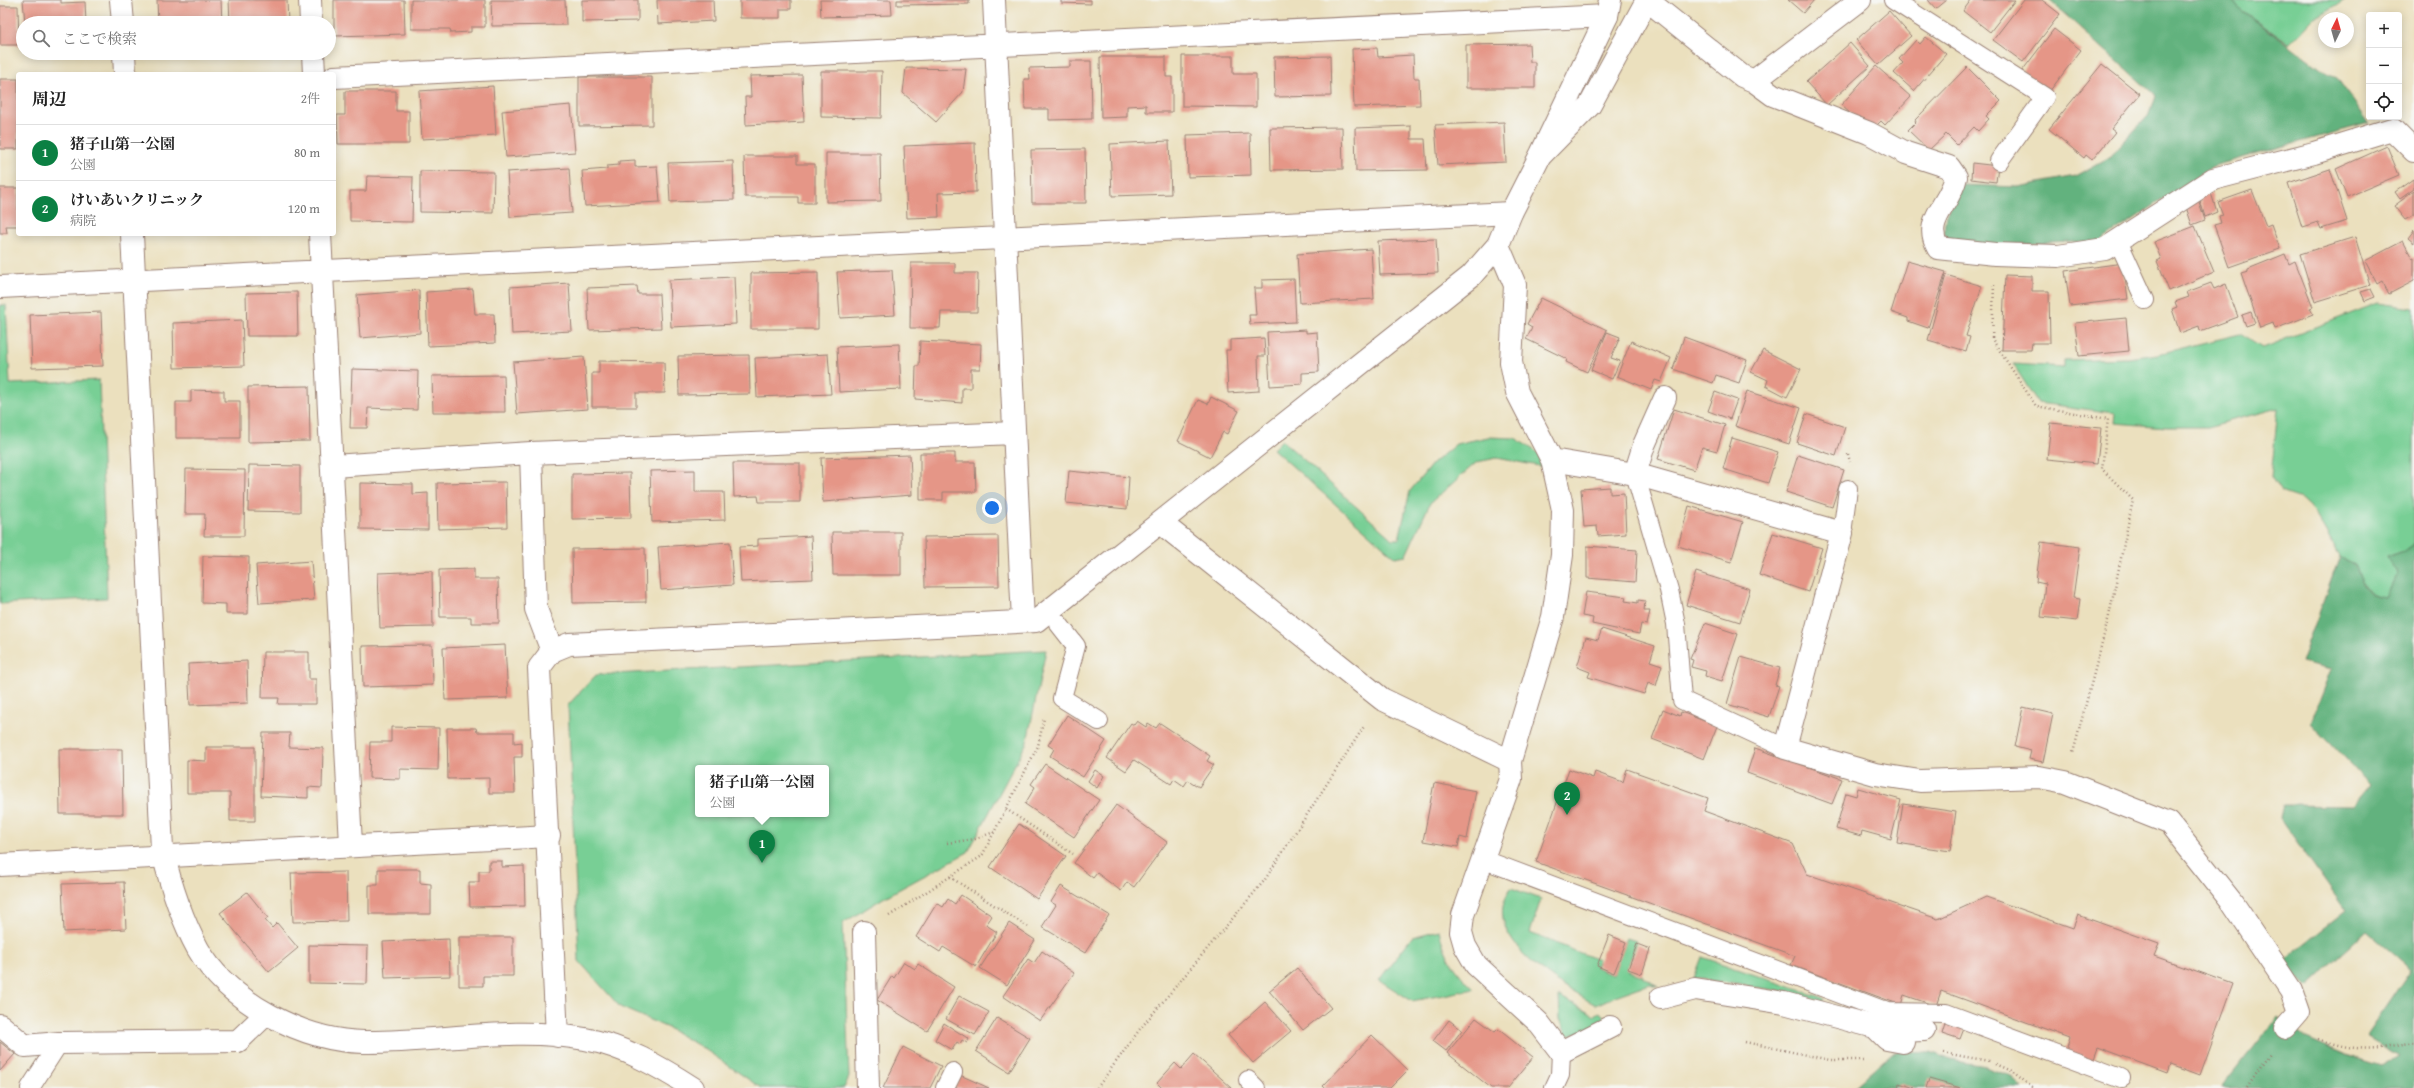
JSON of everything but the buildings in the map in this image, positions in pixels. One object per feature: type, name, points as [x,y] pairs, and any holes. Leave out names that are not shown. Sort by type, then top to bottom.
[{"type":"street","points":[[121,0],[122,16]]},
{"type":"street","points":[[310,0],[311,16]]},
{"type":"street","points":[[994,0],[1023,621]]},
{"type":"street","points":[[1541,154],[1590,105],[1647,0],[1742,76],[1754,81],[1773,95],[1869,133],[1906,153],[1949,167],[1956,177],[1954,185],[1932,228],[1933,238],[1938,248],[1995,254],[2058,256],[2105,249],[2213,180],[2314,153],[2392,129],[2414,151]]},
{"type":"street","points":[[1754,81],[1860,0]]},
{"type":"street","points":[[336,77],[996,44],[1608,8],[1541,154],[1510,213],[1498,245],[1471,276],[1161,523],[1057,614],[1036,621],[569,644],[552,651],[539,668],[549,836],[557,1036]]},
{"type":"street","points":[[124,60],[125,72]]},
{"type":"street","points":[[313,60],[314,72]]},
{"type":"street","points":[[0,287],[1510,213]]},
{"type":"street","points":[[132,236],[163,855],[180,911],[199,950],[226,984],[266,1014],[295,1028],[329,1037],[363,1042],[533,1034],[584,1039],[617,1048],[657,1066],[693,1088]]},
{"type":"street","points":[[320,236],[333,466],[351,845]]},
{"type":"street","points":[[1498,245],[1514,285],[1511,362],[1516,392],[1552,460],[1563,510],[1562,555],[1552,617],[1510,761],[1511,779],[1463,916],[1461,932],[1465,946],[1476,965],[1538,1022],[1561,1052],[1610,1026]]},
{"type":"street","points":[[1635,474],[1644,446],[1665,398]]},
{"type":"street","points":[[333,466],[531,453],[1014,433]]},
{"type":"street","points":[[531,453],[536,609],[552,651]]},
{"type":"street","points":[[1552,460],[1635,474],[1842,533],[1785,748],[1876,774],[1920,781],[2039,777],[2065,782],[2169,824],[2231,901],[2291,990],[2292,1021]]},
{"type":"street","points":[[1161,523],[1382,699],[1510,761]]},
{"type":"street","points":[[0,864],[549,836]]},
{"type":"street","points":[[864,932],[868,1088]]},
{"type":"street","points":[[1661,998],[1695,989],[1784,1003],[1875,1027],[1898,1031],[1924,1030]]},
{"type":"street","points":[[0,1025],[25,1046],[58,1043],[238,1041],[266,1014]]},
{"type":"street","points":[[1875,1027],[1887,1039],[1903,1042]]},
{"type":"lane","points":[[1893,0],[2045,97],[1999,161]]},
{"type":"lane","points":[[2118,241],[2145,300]]},
{"type":"lane","points":[[1635,474],[1669,590],[1676,624],[1682,700],[1785,748]]},
{"type":"lane","points":[[1842,533],[1848,489]]},
{"type":"lane","points":[[1057,614],[1059,648]]},
{"type":"lane","points":[[1057,614],[1076,646],[1062,698],[1099,721]]},
{"type":"lane","points":[[1482,859],[1888,1012],[1946,1013],[2120,1078]]},
{"type":"lane","points":[[30,1088],[58,1043]]},
{"type":"lane","points":[[1554,1088],[1560,1075],[1561,1052]]},
{"type":"path","points":[[1995,254],[1992,339],[2036,406],[2108,419],[2102,469],[2133,500],[2109,616],[2065,782]]},
{"type":"path","points":[[1097,1088],[1140,1029],[1264,880],[1382,699]]},
{"type":"path","points":[[864,932],[982,856],[1038,746],[1044,715]]},
{"type":"path","points":[[1006,809],[1073,854]]},
{"type":"path","points":[[947,843],[975,839],[994,832]]},
{"type":"path","points":[[950,877],[1028,927]]},
{"type":"path","points":[[2247,1088],[2292,1021],[2317,1039],[2344,1048],[2376,1050],[2414,1043]]},
{"type":"path","points":[[1745,1042],[1830,1060],[1866,1060]]},
{"type":"path","points":[[1940,1052],[1991,1062],[2013,1072],[2033,1088]]},
{"type":"green space","points":[[2049,0],[2233,0],[2240,9],[2327,74],[2337,78],[2369,123],[2213,166],[2101,241],[1969,246],[1949,243],[1945,236],[1945,221],[1962,185],[2018,187],[2075,176],[2108,158],[2150,114],[2156,96]]},
{"type":"green space","points":[[2233,0],[2345,0],[2325,12],[2318,12],[2318,16],[2312,20],[2289,44],[2240,9]]},
{"type":"green space","points":[[2378,303],[2414,308],[2414,543],[2404,551],[2387,557],[2397,573],[2386,597],[2374,594],[2365,587],[2356,566],[2340,556],[2314,511],[2301,499],[2281,492],[2271,477],[2278,408],[2207,427],[2167,427],[2114,423],[2115,413],[2038,403],[2013,364],[2064,367],[2064,360],[2128,358],[2158,354],[2240,334],[2262,348]]},
{"type":"green space","points":[[0,305],[6,305],[10,384],[99,380],[107,598],[0,604]]},
{"type":"green space","points":[[1488,437],[1515,438],[1540,454],[1544,467],[1497,458],[1477,462],[1430,503],[1406,555],[1395,557],[1273,449],[1282,440],[1392,539],[1399,539],[1410,491],[1433,463],[1456,444]]},
{"type":"green space","points":[[2414,543],[2414,1088],[2221,1088],[2278,1017],[2304,1037],[2346,1055],[2381,1066],[2399,1056],[2366,1036],[2411,969],[2367,931],[2307,986],[2281,962],[2346,911],[2280,818],[2283,805],[2353,806],[2370,785],[2311,723],[2332,669],[2301,662],[2340,556],[2356,566],[2362,583],[2368,591],[2379,596],[2386,597],[2397,573],[2387,557],[2404,551]]},
{"type":"green space","points":[[1046,650],[1027,742],[968,852],[885,897],[843,923],[849,1077],[844,1088],[761,1088],[703,1048],[668,1028],[620,1007],[579,961],[568,705],[596,675]]},
{"type":"green space","points":[[1511,888],[1541,899],[1530,933],[1598,960],[1595,967],[1613,974],[1627,938],[1636,941],[1626,970],[1643,976],[1643,978],[1658,986],[1649,984],[1615,996],[1596,1005],[1564,986],[1545,973],[1513,942],[1504,924],[1503,906]]},
{"type":"green space","points":[[1439,930],[1444,947],[1456,970],[1474,989],[1412,1001],[1379,980],[1412,937]]},
{"type":"green space","points":[[1702,957],[1823,998],[1823,1002],[1788,992],[1694,978]]},
{"type":"green space","points":[[1559,996],[1595,1015],[1600,1012],[1607,1020],[1606,1026],[1567,1035],[1560,1019]]},
{"type":"green space","points":[[1899,1051],[1930,1052],[1950,1060],[1986,1066],[2008,1074],[2022,1088],[1854,1087],[1892,1053]]},
{"type":"place","name":"けいあいクリニック","points":[[1567,815]]},
{"type":"place","name":"猪子山第一公園","points":[[762,863]]}]
